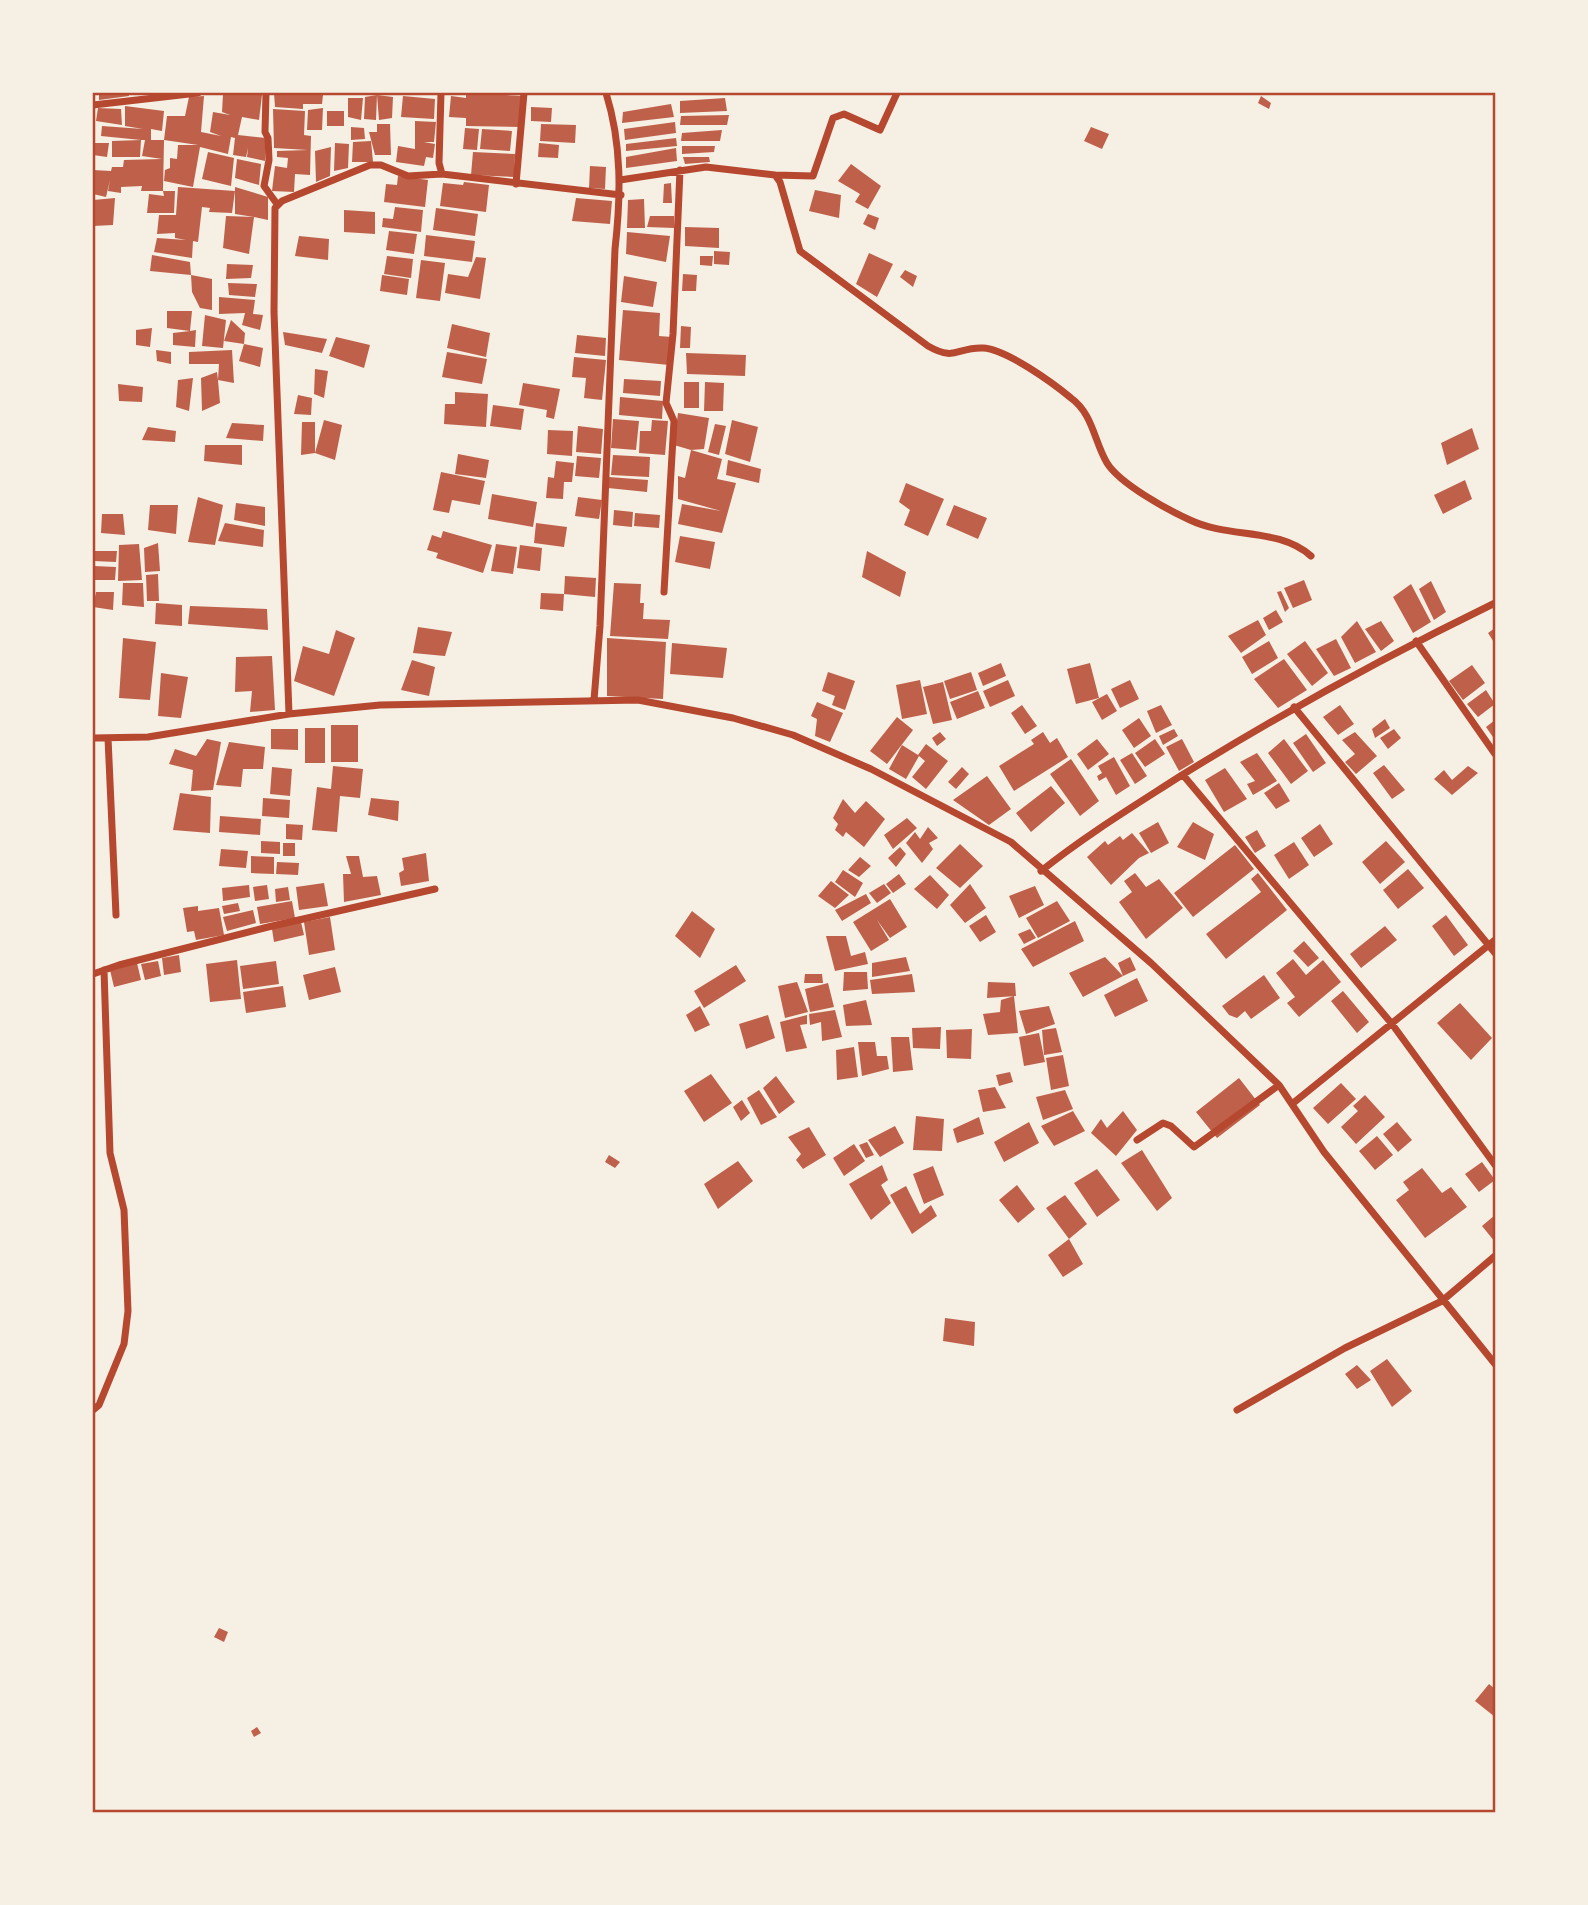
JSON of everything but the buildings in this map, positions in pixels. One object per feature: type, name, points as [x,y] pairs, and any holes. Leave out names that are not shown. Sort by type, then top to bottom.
[{"type":"street","points":[[93,104],[198,93]]},
{"type":"street","points":[[266,93],[265,132],[268,138],[269,160],[264,186],[277,204]]},
{"type":"street","points":[[441,93],[439,163],[442,174]]},
{"type":"street","points":[[516,184],[524,93]]},
{"type":"street","points":[[594,700],[600,626],[615,249],[621,195],[613,117],[606,93]]},
{"type":"street","points":[[620,180],[706,167],[775,175],[813,176],[833,118],[844,114],[880,130],[897,93]]},
{"type":"street","points":[[289,714],[274,312],[273,215],[277,204],[357,168],[370,165],[381,165],[408,176],[442,174],[621,195]]},
{"type":"street","points":[[664,592],[674,421],[666,403],[676,282],[680,170]]},
{"type":"street","points":[[775,175],[780,181],[800,251],[928,346],[942,355],[984,348],[1008,356],[1082,408],[1107,462],[1127,482],[1190,520],[1220,531],[1288,540],[1311,556]]},
{"type":"street","points":[[1041,871],[1082,838],[1294,707],[1416,641],[1495,603]]},
{"type":"street","points":[[1416,641],[1495,754]]},
{"type":"street","points":[[93,738],[148,737],[289,714],[380,705],[594,700],[665,703],[793,735],[944,806],[1011,842],[1041,871],[1151,963],[1279,1085],[1324,1152],[1495,1364]]},
{"type":"street","points":[[1294,707],[1492,942],[1495,953]]},
{"type":"street","points":[[108,738],[116,915]]},
{"type":"street","points":[[1183,775],[1392,1024],[1495,1166]]},
{"type":"street","points":[[93,974],[291,922],[435,889]]},
{"type":"street","points":[[1292,1104],[1492,942]]},
{"type":"street","points":[[93,1410],[99,1405],[124,1344],[128,1311],[124,1210],[110,1153],[104,970]]},
{"type":"street","points":[[1137,1140],[1163,1123],[1171,1126],[1194,1147],[1279,1085]]},
{"type":"street","points":[[1237,1410],[1345,1348],[1442,1301],[1495,1256]]}]
